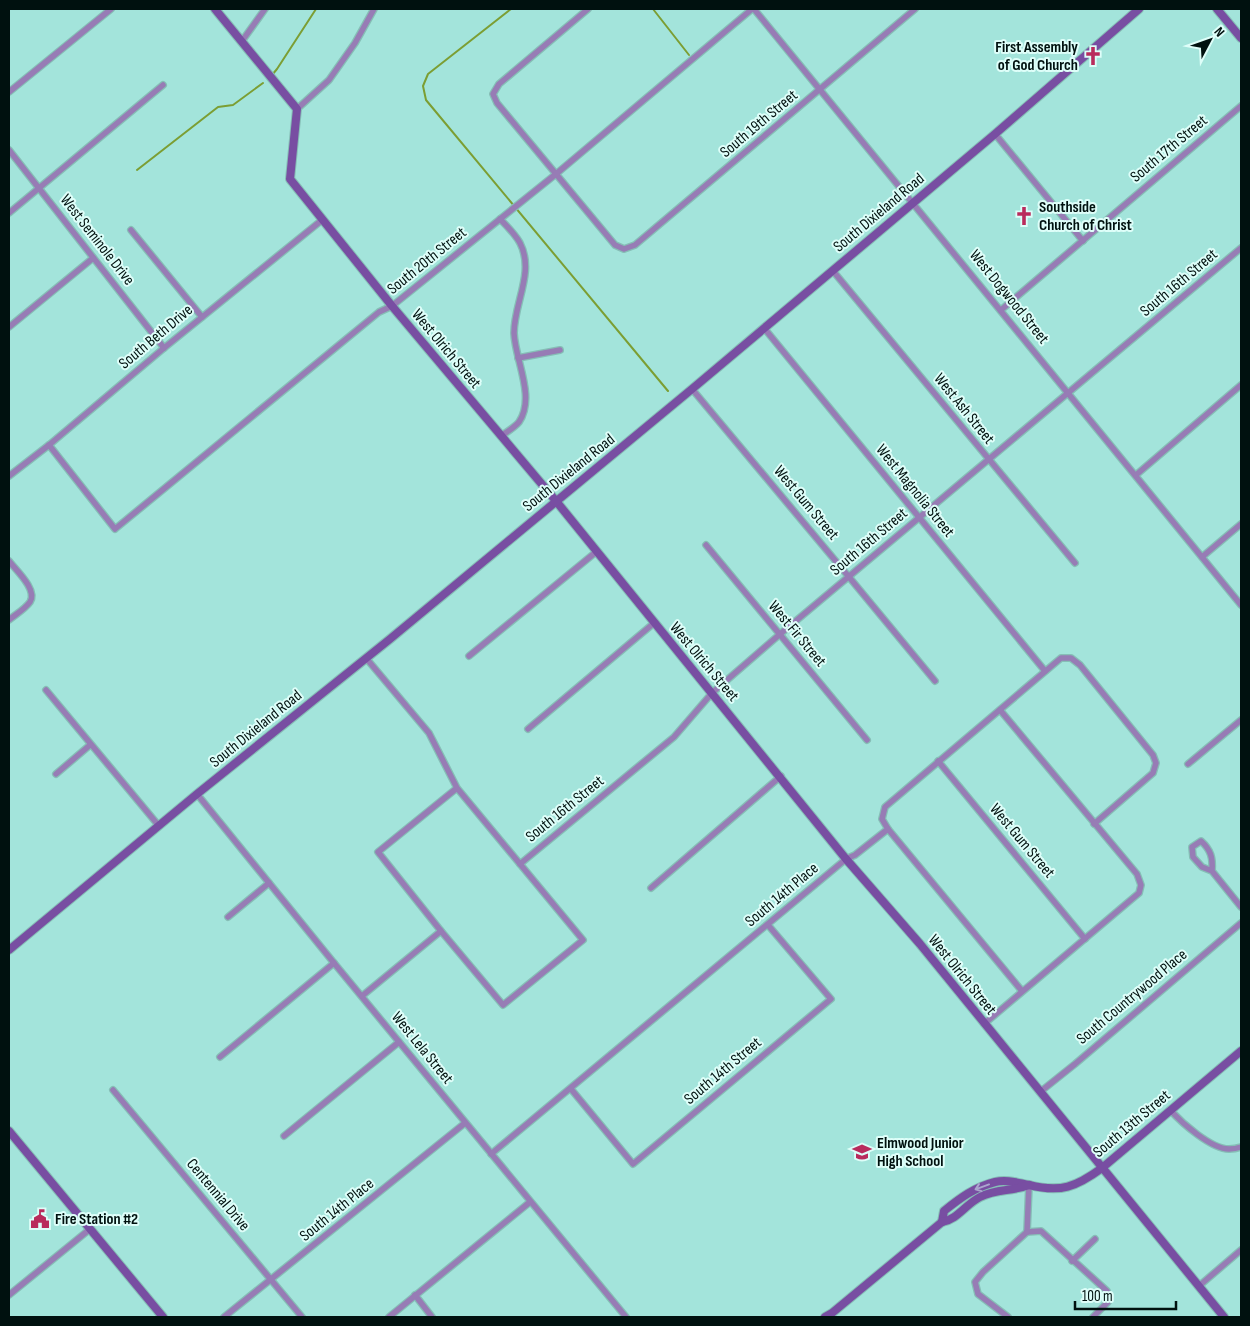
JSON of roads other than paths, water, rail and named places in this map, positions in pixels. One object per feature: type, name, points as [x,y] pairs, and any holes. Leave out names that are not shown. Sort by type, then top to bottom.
[{"type":"street","points":[[9,92],[111,9]]},
{"type":"street","points":[[215,9],[298,109],[329,80],[355,43],[374,9]]},
{"type":"street","points":[[242,41],[264,9]]},
{"type":"street","points":[[556,174],[497,104],[493,94],[499,84],[588,9]]},
{"type":"street","name":"West Dogwood Street","points":[[753,9],[913,202],[1241,605]]},
{"type":"street","name":"South 20th Street","points":[[49,445],[115,529],[379,312],[392,306],[518,205],[753,9]]},
{"type":"street","name":"South 19th Street","points":[[556,174],[615,245],[624,249],[635,245],[915,9]]},
{"type":"street","name":"South Dixieland Road","points":[[9,950],[834,271],[1139,9]]},
{"type":"street","points":[[1217,9],[1241,38]]},
{"type":"street","points":[[9,212],[163,85]]},
{"type":"street","name":"South 17th Street","points":[[1001,310],[1241,106]]},
{"type":"street","name":"West Olrich Street","points":[[298,109],[290,178],[322,220],[556,501],[846,859],[920,944],[1224,1317]]},
{"type":"street","points":[[994,134],[1083,241]]},
{"type":"street","name":"West Seminole Drive","points":[[9,150],[164,348]]},
{"type":"street","points":[[500,219],[519,242],[526,264],[514,333],[526,396],[525,410],[518,422],[501,436]]},
{"type":"street","name":"South Beth Drive","points":[[9,476],[322,220]]},
{"type":"street","points":[[131,230],[202,317]]},
{"type":"street","name":"South 16th Street","points":[[520,864],[674,737],[712,693],[779,635],[1241,248]]},
{"type":"street","points":[[9,327],[93,258]]},
{"type":"street","name":"West Ash Street","points":[[834,271],[1075,564]]},
{"type":"street","name":"West Magnolia Street","points":[[764,328],[1045,670]]},
{"type":"street","points":[[518,358],[560,350]]},
{"type":"street","points":[[1136,475],[1241,385]]},
{"type":"street","name":"West Gum Street","points":[[692,389],[850,577],[934,682]]},
{"type":"street","points":[[1202,557],[1241,524]]},
{"type":"street","name":"West Fir Street","points":[[706,545],[867,740]]},
{"type":"street","points":[[469,656],[596,552]]},
{"type":"street","points":[[9,561],[32,592],[30,603],[9,620]]},
{"type":"street","points":[[528,729],[654,623]]},
{"type":"street","points":[[366,658],[429,733],[457,788],[583,940],[504,1005],[441,932],[378,852],[457,788]]},
{"type":"street","points":[[1022,991],[888,829],[882,819],[885,807],[1045,670],[1062,658],[1071,658],[1080,665],[1154,757],[1156,763],[1155,770],[1094,824]]},
{"type":"street","points":[[46,690],[159,826]]},
{"type":"street","points":[[984,1024],[1139,893],[1141,885],[1137,874],[1000,710]]},
{"type":"street","points":[[1188,764],[1241,720]]},
{"type":"street","points":[[56,774],[90,745]]},
{"type":"street","name":"West Gum Street","points":[[938,761],[1085,939]]},
{"type":"street","points":[[651,888],[780,776]]},
{"type":"street","name":"West Lela Street","points":[[197,794],[626,1317]]},
{"type":"street","name":"South 14th Place","points":[[491,1154],[846,859],[855,855],[888,829]]},
{"type":"street","points":[[1212,871],[1213,862],[1209,848],[1201,841],[1192,847],[1193,858],[1202,867],[1212,871],[1241,907]]},
{"type":"street","points":[[228,917],[269,883]]},
{"type":"street","name":"South Countrywood Place","points":[[1040,1092],[1241,923]]},
{"type":"street","name":"South 14th Street","points":[[571,1089],[633,1164],[831,999],[768,925]]},
{"type":"street","points":[[362,996],[441,932]]},
{"type":"street","points":[[220,1057],[334,963]]},
{"type":"street","points":[[284,1136],[400,1042]]},
{"type":"street","name":"South 13th Street","points":[[825,1317],[942,1222],[944,1211],[969,1191],[996,1182],[1018,1181],[1048,1188],[1064,1188],[1079,1184],[1102,1168],[1241,1051]]},
{"type":"street","name":"Centennial Drive","points":[[113,1090],[302,1317]]},
{"type":"street","points":[[1170,1110],[1193,1131],[1217,1146],[1229,1149],[1241,1147]]},
{"type":"street","name":"South 14th Place","points":[[224,1317],[272,1281],[465,1123]]},
{"type":"street","points":[[9,1131],[163,1317]]},
{"type":"street","points":[[1028,1232],[1029,1185]]},
{"type":"street","points":[[389,1317],[530,1202]]},
{"type":"street","points":[[9,1295],[90,1229]]},
{"type":"street","points":[[1008,1317],[978,1294],[975,1282],[983,1272],[1028,1232],[1041,1231],[1107,1291],[1108,1302],[1093,1317]]},
{"type":"street","points":[[1072,1261],[1095,1239]]},
{"type":"street","points":[[1199,1286],[1241,1250]]},
{"type":"street","points":[[415,1296],[432,1317]]},
{"type":"waterway","points":[[272,75],[316,9]]},
{"type":"waterway","points":[[511,9],[428,74],[423,86],[426,100],[668,391]]},
{"type":"waterway","points":[[653,9],[689,55]]},
{"type":"waterway","points":[[137,170],[218,107],[233,105],[263,83]]},
{"type":"place","name":"First Assembly of God Church","points":[[1093,56]]},
{"type":"place","name":"Southside Church of Christ","points":[[1024,216]]},
{"type":"place","name":"Elmwood Junior High School","points":[[862,1152]]},
{"type":"place","name":"Fire Station #2","points":[[40,1219]]}]
